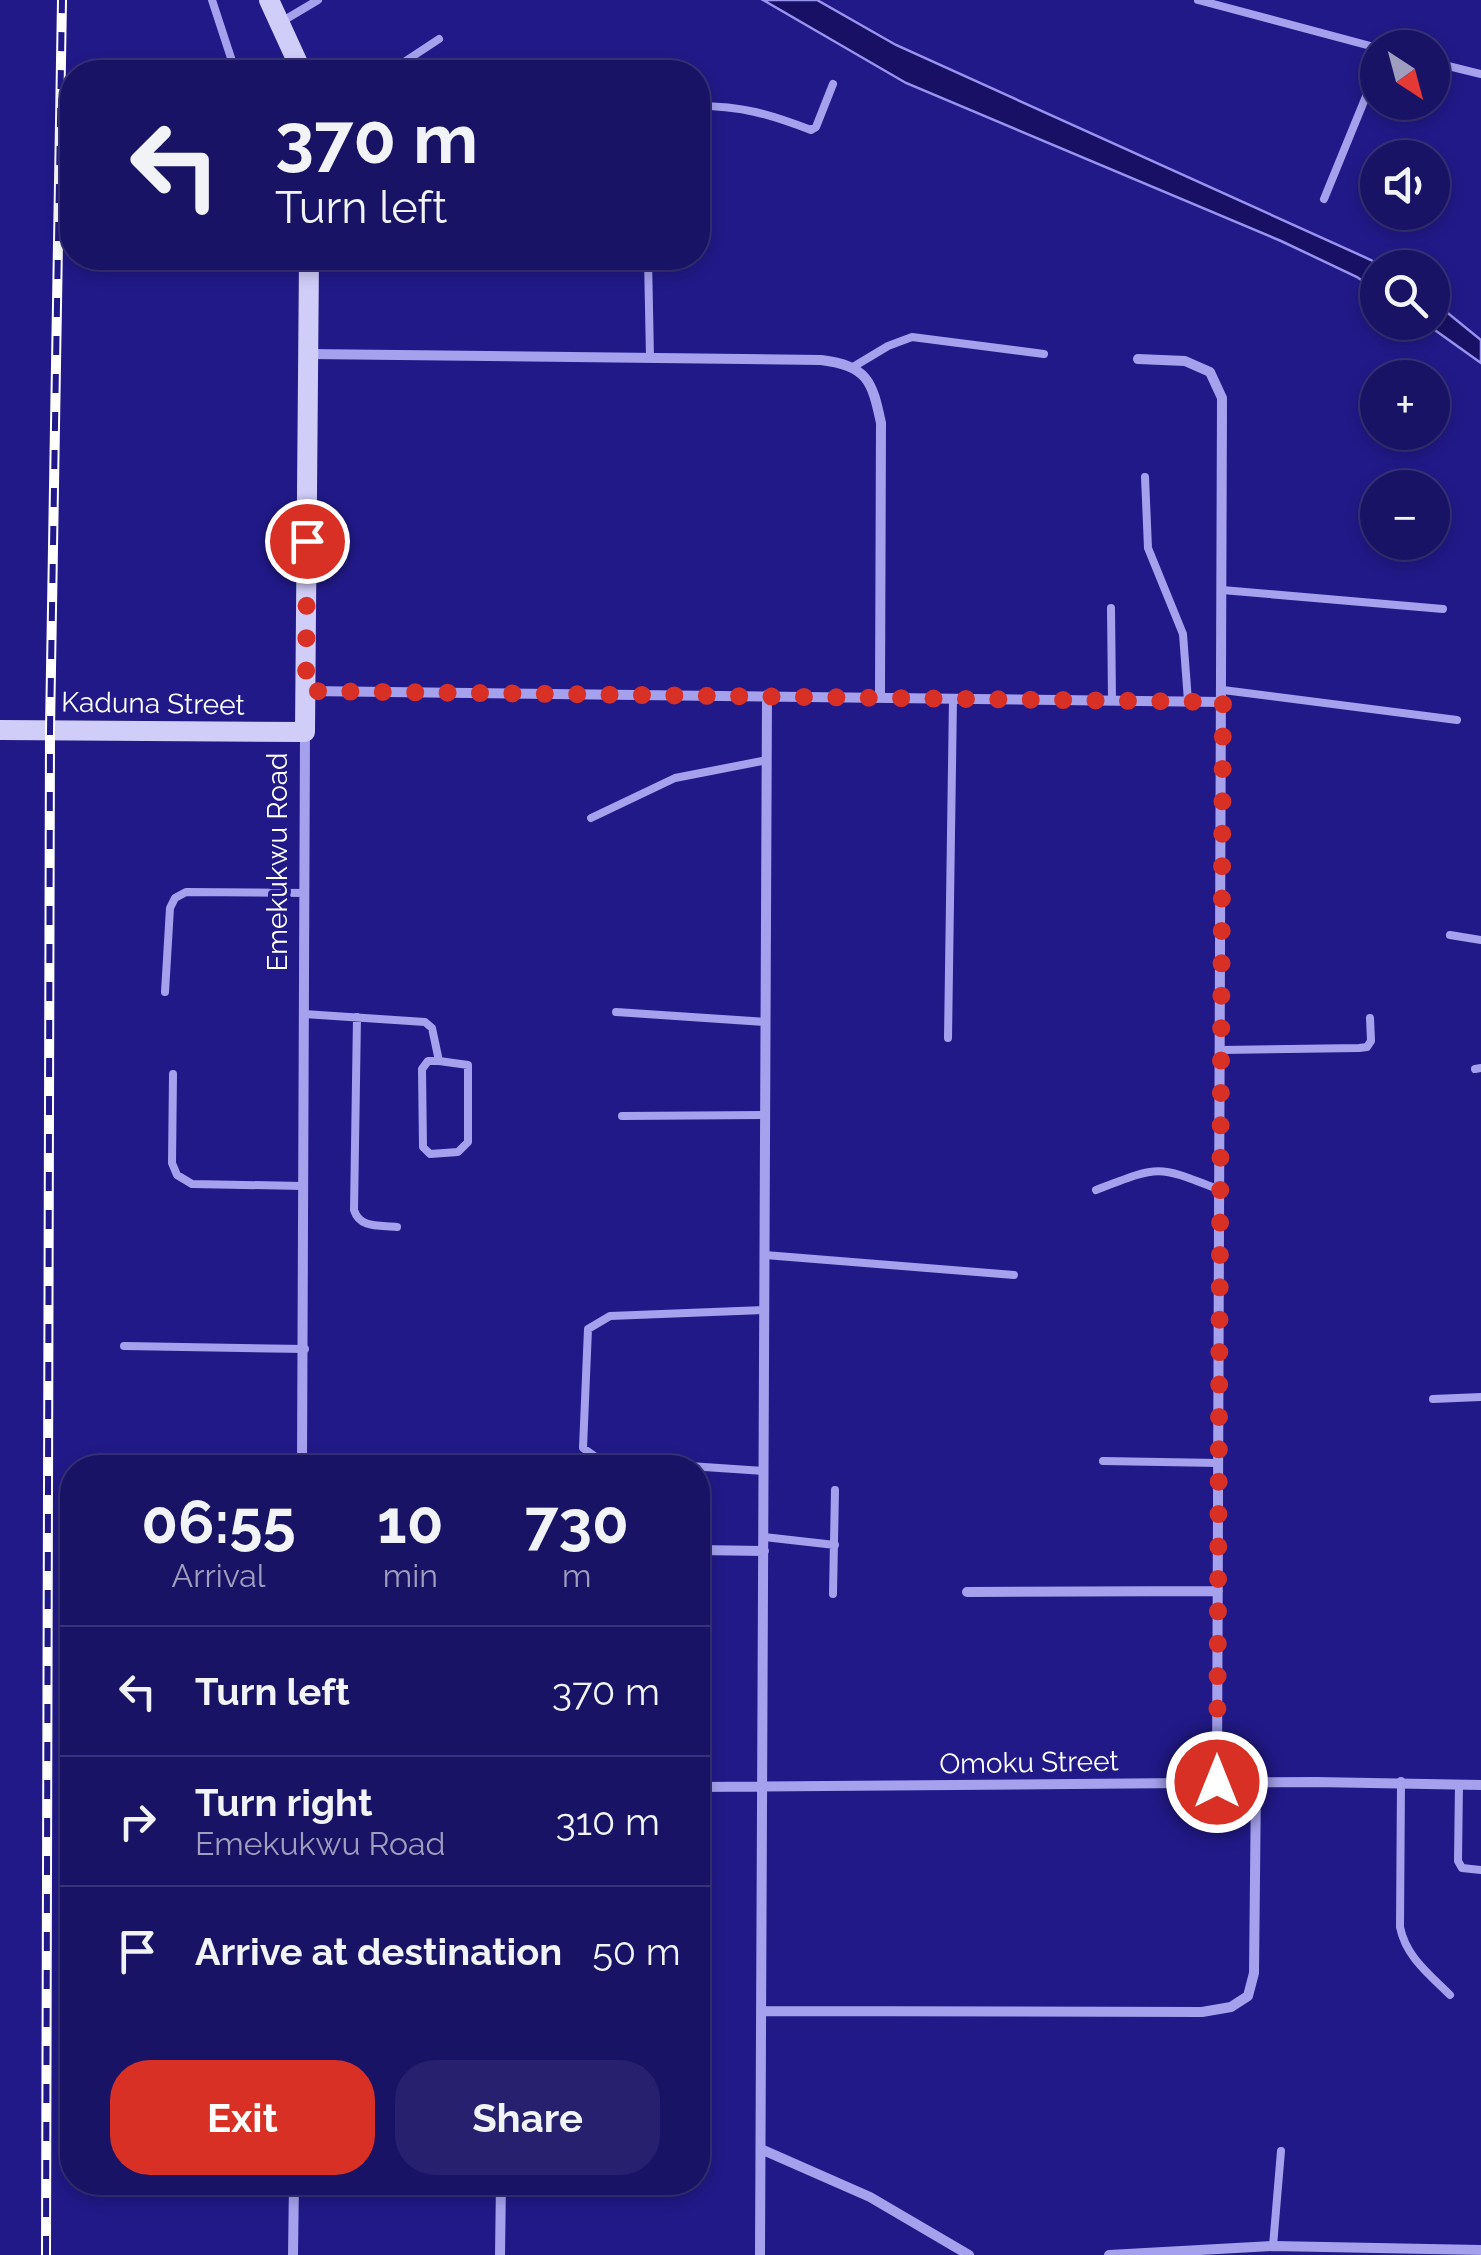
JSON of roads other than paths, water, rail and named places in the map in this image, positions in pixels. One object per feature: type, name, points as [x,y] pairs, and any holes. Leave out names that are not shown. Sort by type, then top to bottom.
[{"type":"street","points":[[269,0],[298,60]]},
{"type":"street","name":"Emekukwu Road","points":[[302,1455],[310,270]]},
{"type":"street","points":[[308,354],[847,363],[867,377],[882,422],[880,697]]},
{"type":"street","points":[[1138,359],[1186,361],[1210,372],[1222,398],[1217,1782]]},
{"type":"street","points":[[306,691],[1188,701],[1223,696]]},
{"type":"street","points":[[760,2255],[768,696]]},
{"type":"street","name":"Kaduna Street","points":[[0,730],[305,732]]},
{"type":"street","points":[[710,1550],[764,1551]]},
{"type":"street","points":[[967,1592],[1218,1591]]},
{"type":"street","name":"Omoku Street","points":[[710,1787],[1217,1782],[1481,1785]]},
{"type":"street","points":[[762,2010],[1202,2012],[1231,2007],[1248,1996],[1254,1973],[1256,1782]]},
{"type":"street","points":[[761,2149],[870,2197],[961,2253]]},
{"type":"street","points":[[293,2255],[294,2195]]},
{"type":"street","points":[[500,2255],[501,2195]]},
{"type":"street","points":[[1109,2255],[1273,2246],[1481,2250]]},
{"type":"lane","points":[[212,0],[231,60]]},
{"type":"lane","points":[[281,22],[318,0]]},
{"type":"lane","points":[[1198,0],[1360,43]]},
{"type":"lane","points":[[408,60],[439,40]]},
{"type":"lane","points":[[1450,66],[1481,74]]},
{"type":"lane","points":[[710,106],[762,111],[811,130],[816,127],[834,84]]},
{"type":"lane","points":[[1324,199],[1360,111]]},
{"type":"lane","points":[[648,270],[650,358]]},
{"type":"lane","points":[[853,368],[888,346],[912,338],[1044,354]]},
{"type":"lane","points":[[1145,477],[1150,558],[1183,634],[1188,701]]},
{"type":"lane","points":[[1222,590],[1443,610]]},
{"type":"lane","points":[[1111,608],[1112,700]]},
{"type":"lane","points":[[1223,696],[1457,720]]},
{"type":"lane","points":[[948,1038],[954,698]]},
{"type":"lane","points":[[591,818],[675,778],[767,760]]},
{"type":"lane","points":[[166,992],[170,908],[176,898],[186,892],[304,893]]},
{"type":"lane","points":[[1450,935],[1481,940]]},
{"type":"lane","points":[[616,1012],[766,1022]]},
{"type":"lane","points":[[304,1014],[425,1022],[432,1028],[439,1062]]},
{"type":"lane","points":[[357,1018],[354,1210],[364,1224],[397,1226]]},
{"type":"lane","points":[[1221,1050],[1367,1047],[1371,1041],[1370,1018]]},
{"type":"lane","points":[[428,1061],[439,1062],[468,1066],[468,1142],[458,1152],[430,1154],[423,1147],[422,1069],[428,1061]]},
{"type":"lane","points":[[173,1074],[172,1163],[183,1181],[304,1186]]},
{"type":"lane","points":[[622,1116],[766,1115]]},
{"type":"lane","points":[[1096,1190],[1163,1168],[1220,1190]]},
{"type":"lane","points":[[765,1255],[1014,1275]]},
{"type":"lane","points":[[593,1455],[583,1448],[588,1329],[594,1322],[610,1316],[765,1310]]},
{"type":"lane","points":[[124,1346],[305,1349]]},
{"type":"lane","points":[[1433,1399],[1481,1398]]},
{"type":"lane","points":[[1103,1460],[1219,1463]]},
{"type":"lane","points":[[710,1467],[764,1471]]},
{"type":"lane","points":[[833,1594],[835,1490]]},
{"type":"lane","points":[[764,1537],[835,1544]]},
{"type":"lane","points":[[1401,1782],[1400,1927],[1414,1960],[1450,1995]]},
{"type":"lane","points":[[1458,1784],[1458,1861],[1462,1868],[1481,1870]]},
{"type":"lane","points":[[1273,2246],[1280,2152]]},
{"type":"railway","points":[[61,60],[62,0]]},
{"type":"railway","points":[[46,2255],[50,730],[60,122]]}]
